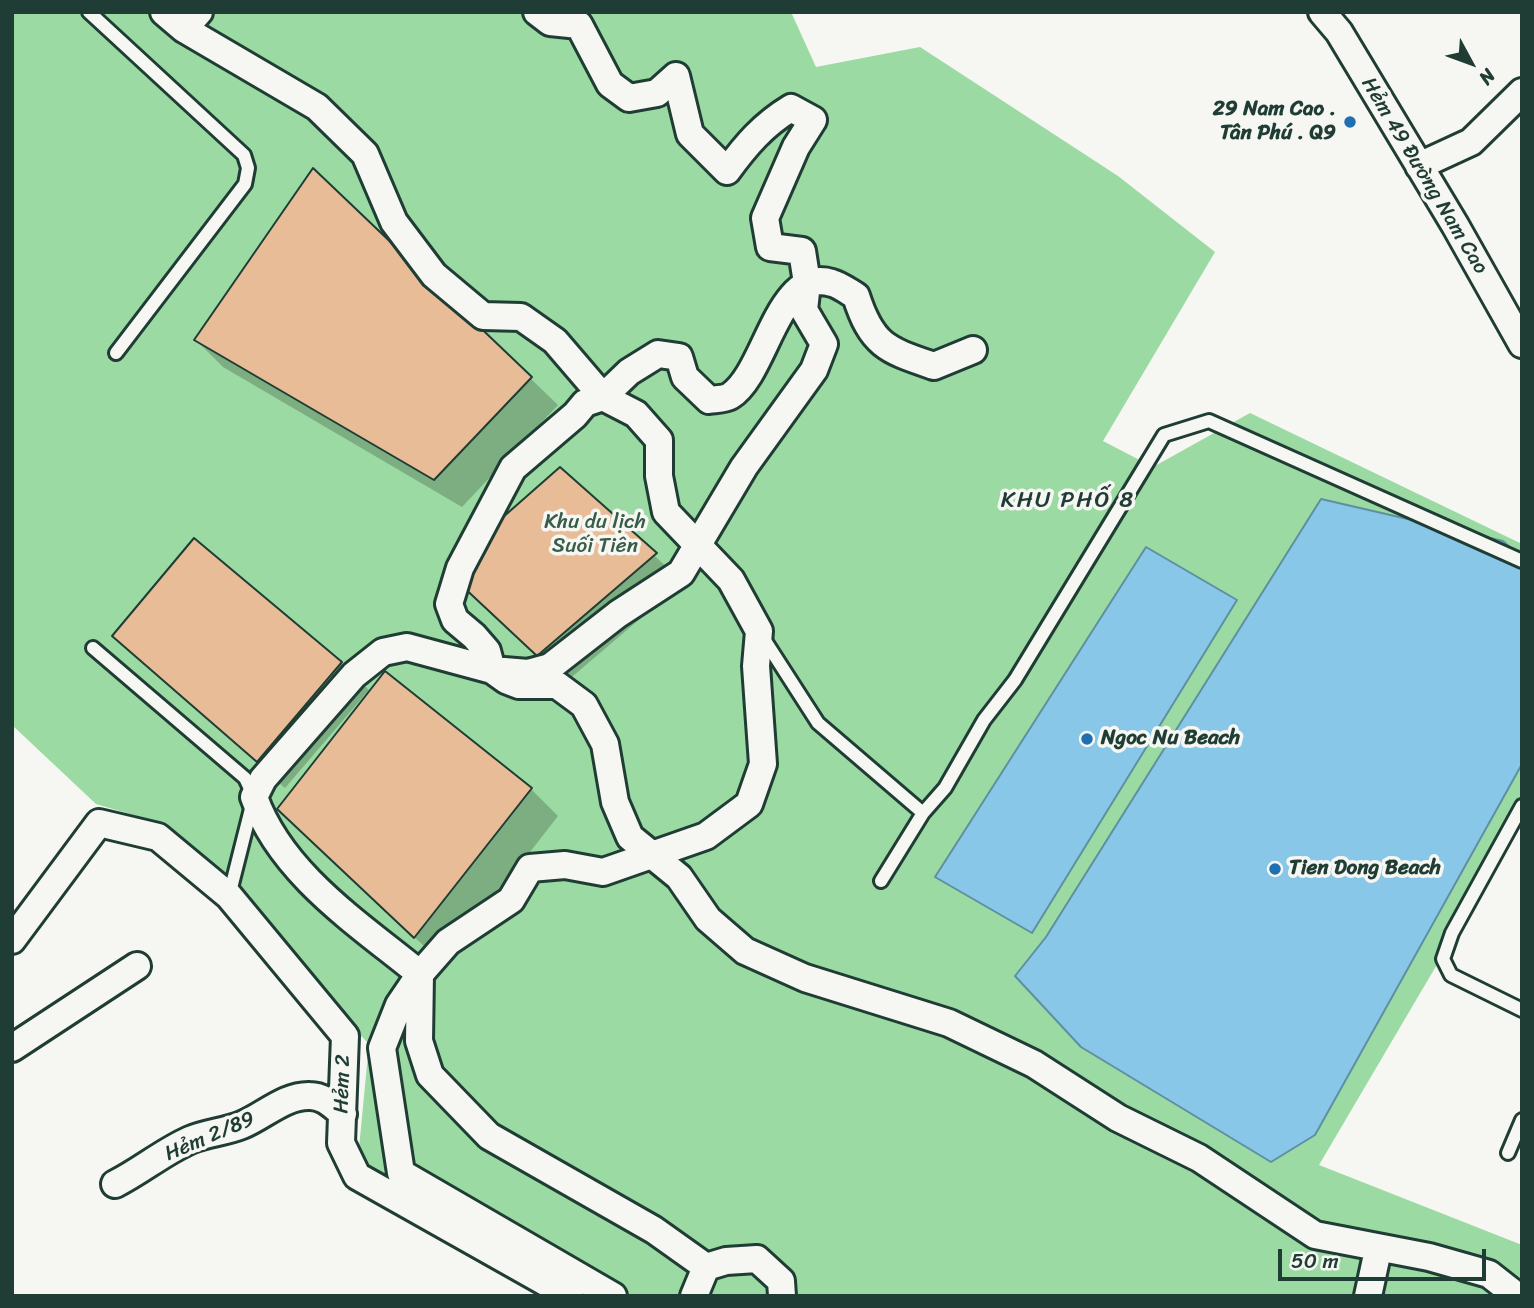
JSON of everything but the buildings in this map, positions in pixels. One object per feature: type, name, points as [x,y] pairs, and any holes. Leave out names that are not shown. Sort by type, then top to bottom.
[{"type":"street","points":[[420,974],[334,903],[281,850],[262,820],[254,797],[263,779],[354,675],[383,652],[407,647],[492,670],[528,673],[550,667],[618,614],[681,573],[744,467],[814,370],[824,344],[804,310],[807,284],[802,251],[770,247],[765,218],[796,147],[813,120],[791,108],[756,133],[727,171],[690,134],[676,76],[657,93],[629,98],[610,84],[579,25],[550,22],[537,12]]},
{"type":"street","name":"Hẻm 49 Đường Nam Cao","points":[[1322,12],[1339,32],[1419,166],[1511,301],[1522,344]]},
{"type":"street","points":[[182,18],[317,107],[365,155],[394,222],[434,275],[483,316],[522,317],[555,341],[603,397],[636,414],[659,440],[659,476],[666,513],[731,580],[759,631],[756,666],[763,764],[749,804],[706,836],[603,872],[565,865],[530,868],[511,900],[448,942],[420,974],[399,1005],[382,1048],[401,1173],[613,1296]]},
{"type":"street","points":[[1419,166],[1471,142],[1522,92]]},
{"type":"street","points":[[973,350],[934,366],[890,351],[865,325],[856,296],[831,282],[807,284],[780,309],[751,376],[729,397],[709,400],[685,377],[679,357],[658,354],[629,372],[603,397],[585,402],[575,415],[513,468],[460,568],[449,604],[455,620],[487,651],[492,670],[519,685],[557,685],[584,705],[606,744],[615,802],[630,837],[679,877],[708,919],[745,951],[805,978],[949,1023],[1034,1064],[1118,1118],[1199,1158],[1315,1236],[1378,1250],[1429,1257],[1489,1274],[1517,1296]]},
{"type":"street","name":"Hẻm 2","points":[[12,940],[99,823],[158,837],[229,896],[345,1035],[341,1143],[357,1176],[570,1296]]},
{"type":"street","points":[[12,1048],[136,966]]},
{"type":"street","points":[[420,974],[419,1041],[430,1076],[489,1136],[654,1230],[706,1267]]},
{"type":"street","name":"Hẻm 2/89","points":[[115,1184],[139,1172],[168,1151],[193,1139],[240,1126],[290,1098],[312,1096],[326,1101],[343,1114]]},
{"type":"street","points":[[1368,1296],[1378,1250]]},
{"type":"street","points":[[706,1267],[726,1261],[757,1259],[780,1281],[782,1296]]},
{"type":"street","points":[[694,1296],[706,1267]]},
{"type":"lane","points":[[89,12],[244,155],[248,168],[245,184],[116,354]]},
{"type":"lane","points":[[881,881],[923,813],[945,789],[984,720],[1015,680],[1164,435],[1209,421],[1522,561]]},
{"type":"lane","points":[[759,631],[818,723],[923,813]]},
{"type":"lane","points":[[93,648],[245,778],[254,797],[229,896]]},
{"type":"lane","points":[[1522,806],[1452,933],[1443,959],[1451,975],[1522,1010]]},
{"type":"lane","points":[[1508,1153],[1522,1121]]},
{"type":"green space","name":"Khu du lịch Suối Tiên","points":[[12,12],[791,12],[816,67],[920,47],[1118,176],[1215,252],[1103,441],[1153,467],[1250,413],[1522,544],[1522,820],[1319,1165],[1522,1245],[1522,1296],[584,1296],[357,1169],[369,1044],[241,913],[160,823],[96,804],[12,725]]},
{"type":"water","name":"Tien Dong Beach","points":[[1321,499],[1503,541],[1522,558],[1522,764],[1315,1135],[1271,1162],[1081,1047],[1015,976],[1046,937]]},
{"type":"water","name":"Ngoc Nu Beach","points":[[1146,547],[1237,600],[1032,933],[935,877]]},
{"type":"place","name":"29 Nam Cao . Tân Phú . Q9","points":[[1350,122]]},
{"type":"place","name":"Ngoc Nu Beach","points":[[1087,739]]},
{"type":"place","name":"Tien Dong Beach","points":[[1275,869]]},
{"type":"district","name":"KHU PHỐ 8","points":[[1068,501]]}]
